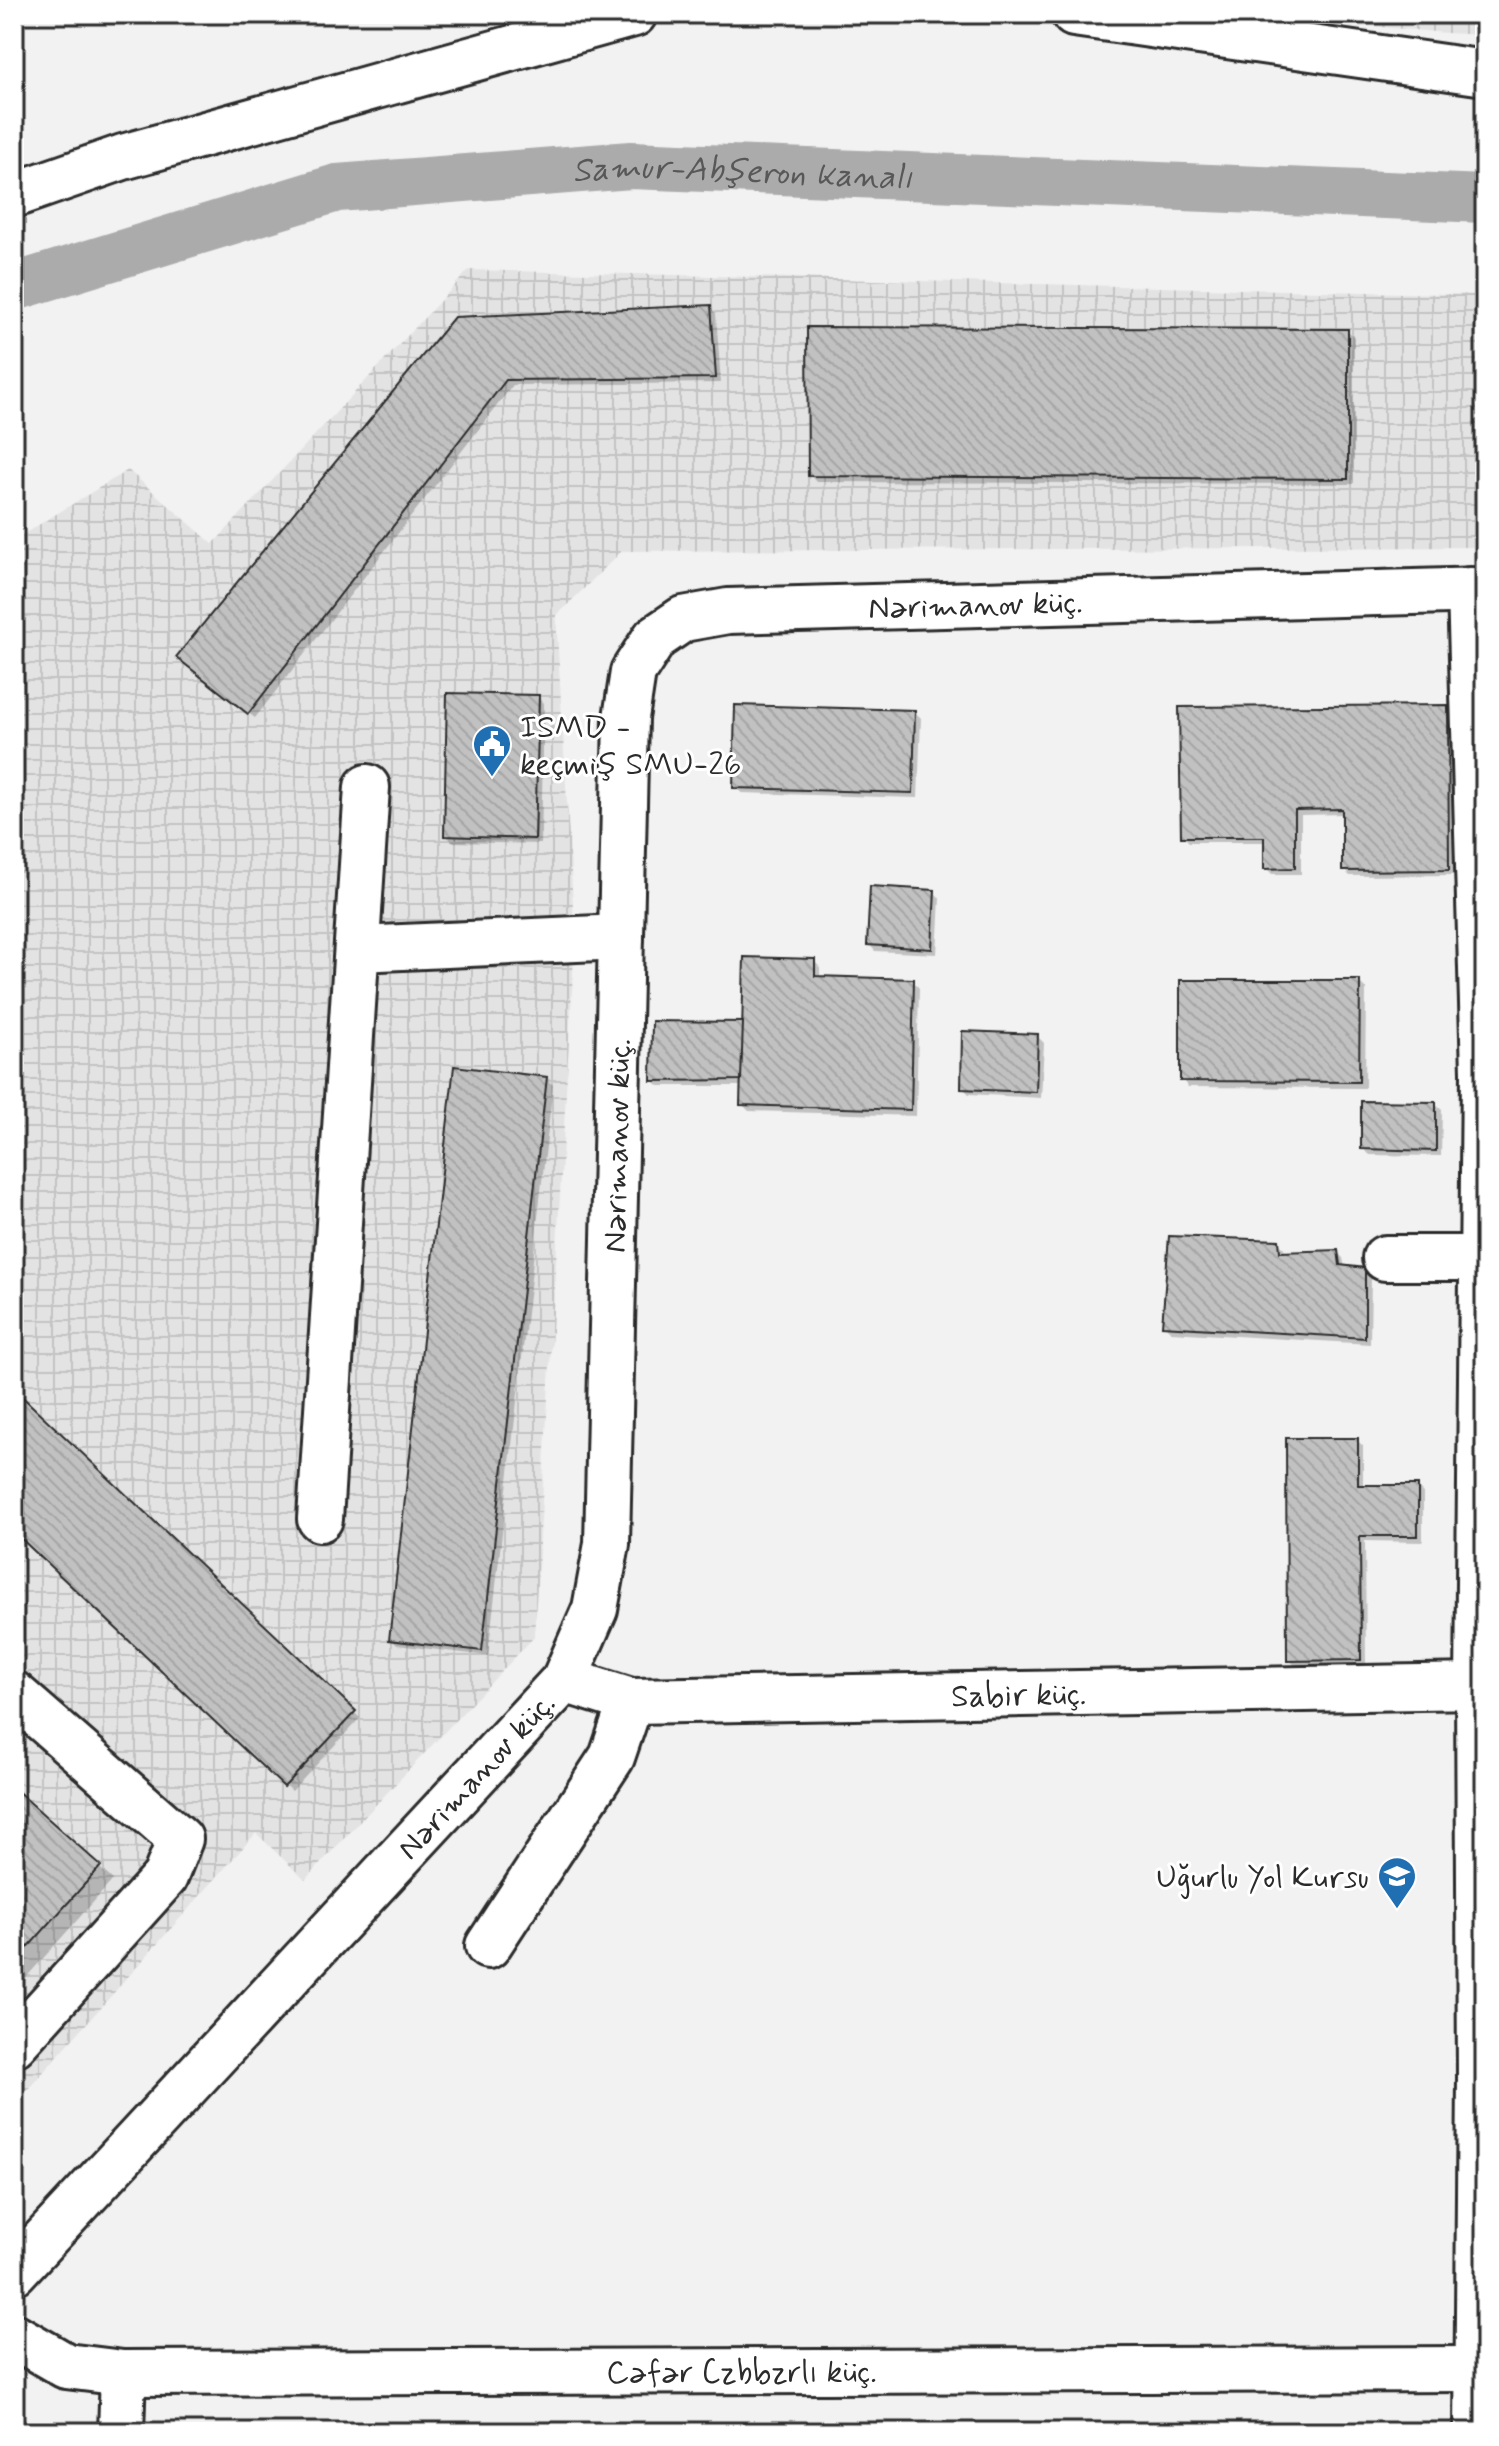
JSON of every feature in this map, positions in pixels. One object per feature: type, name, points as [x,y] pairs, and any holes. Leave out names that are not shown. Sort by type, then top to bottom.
[{"type":"street","points":[[14,195],[123,157],[634,14]]},
{"type":"street","points":[[1074,14],[1485,73]]},
{"type":"street","points":[[1477,2432],[1483,2077],[1478,1686],[1485,1072],[1478,590]]},
{"type":"street","name":"Nərimanov küç.","points":[[14,2272],[564,1680],[595,1609],[607,1544],[626,718],[633,672],[655,638],[683,619],[728,611],[1478,590]]},
{"type":"street","points":[[320,1519],[367,787]]},
{"type":"street","points":[[358,949],[621,937]]},
{"type":"street","points":[[1385,1258],[1483,1258]]},
{"type":"street","name":"Sabir küç.","points":[[564,1680],[631,1701],[1478,1686]]},
{"type":"street","points":[[14,1694],[180,1839],[165,1877],[14,2044]]},
{"type":"street","points":[[488,1946],[612,1757],[631,1701]]},
{"type":"street","name":"Cəfər Czbbzrlı küç.","points":[[14,2336],[66,2366],[123,2373],[1478,2369]]},
{"type":"street","points":[[121,2432],[123,2373]]},
{"type":"shaded area","points":[[1242,14],[1485,14],[1485,35],[1446,33]]},
{"type":"shaded area","points":[[469,270],[1485,295],[1485,547],[622,551],[556,616],[575,939],[534,1637],[305,1880],[256,1833],[14,2105],[14,540],[128,470],[213,544]]},
{"type":"building","points":[[711,305],[716,378],[506,380],[248,714],[176,657],[454,317]]},
{"type":"building","points":[[807,327],[1348,329],[1348,479],[808,476]]},
{"type":"building","points":[[447,693],[539,695],[535,839],[444,836]]},
{"type":"building","points":[[735,705],[915,710],[913,793],[733,788]]},
{"type":"building","points":[[1448,705],[1449,870],[1342,871],[1342,809],[1295,810],[1295,868],[1264,869],[1264,837],[1181,837],[1179,707]]},
{"type":"building","points":[[870,886],[935,890],[932,949],[867,945]]},
{"type":"building","points":[[744,957],[815,959],[815,976],[914,979],[911,1110],[740,1105]]},
{"type":"building","points":[[1180,980],[1360,980],[1359,1082],[1180,1081]]},
{"type":"building","points":[[652,1021],[743,1022],[741,1080],[651,1081]]},
{"type":"building","points":[[962,1031],[1038,1034],[1036,1092],[961,1089]]},
{"type":"building","points":[[454,1066],[547,1077],[482,1651],[389,1640]]},
{"type":"building","points":[[1361,1101],[1436,1102],[1436,1151],[1361,1149]]},
{"type":"building","points":[[1169,1236],[1279,1240],[1280,1252],[1338,1250],[1340,1265],[1365,1268],[1365,1338],[1162,1326]]},
{"type":"building","points":[[14,1389],[356,1711],[284,1787],[14,1532]]},
{"type":"building","points":[[1286,1438],[1358,1438],[1358,1485],[1418,1485],[1418,1536],[1360,1536],[1361,1660],[1287,1661]]},
{"type":"building","points":[[14,1788],[101,1866],[14,1963]]},
{"type":"waterway","name":"Samur-Abşeron kanalı","points":[[14,287],[337,188],[631,165],[1485,199]]},
{"type":"place","name":"ISMD - keçmiş SMU-26","points":[[492,778]]},
{"type":"place","name":"Uğurlu Yol Kursu","points":[[1397,1910]]}]
